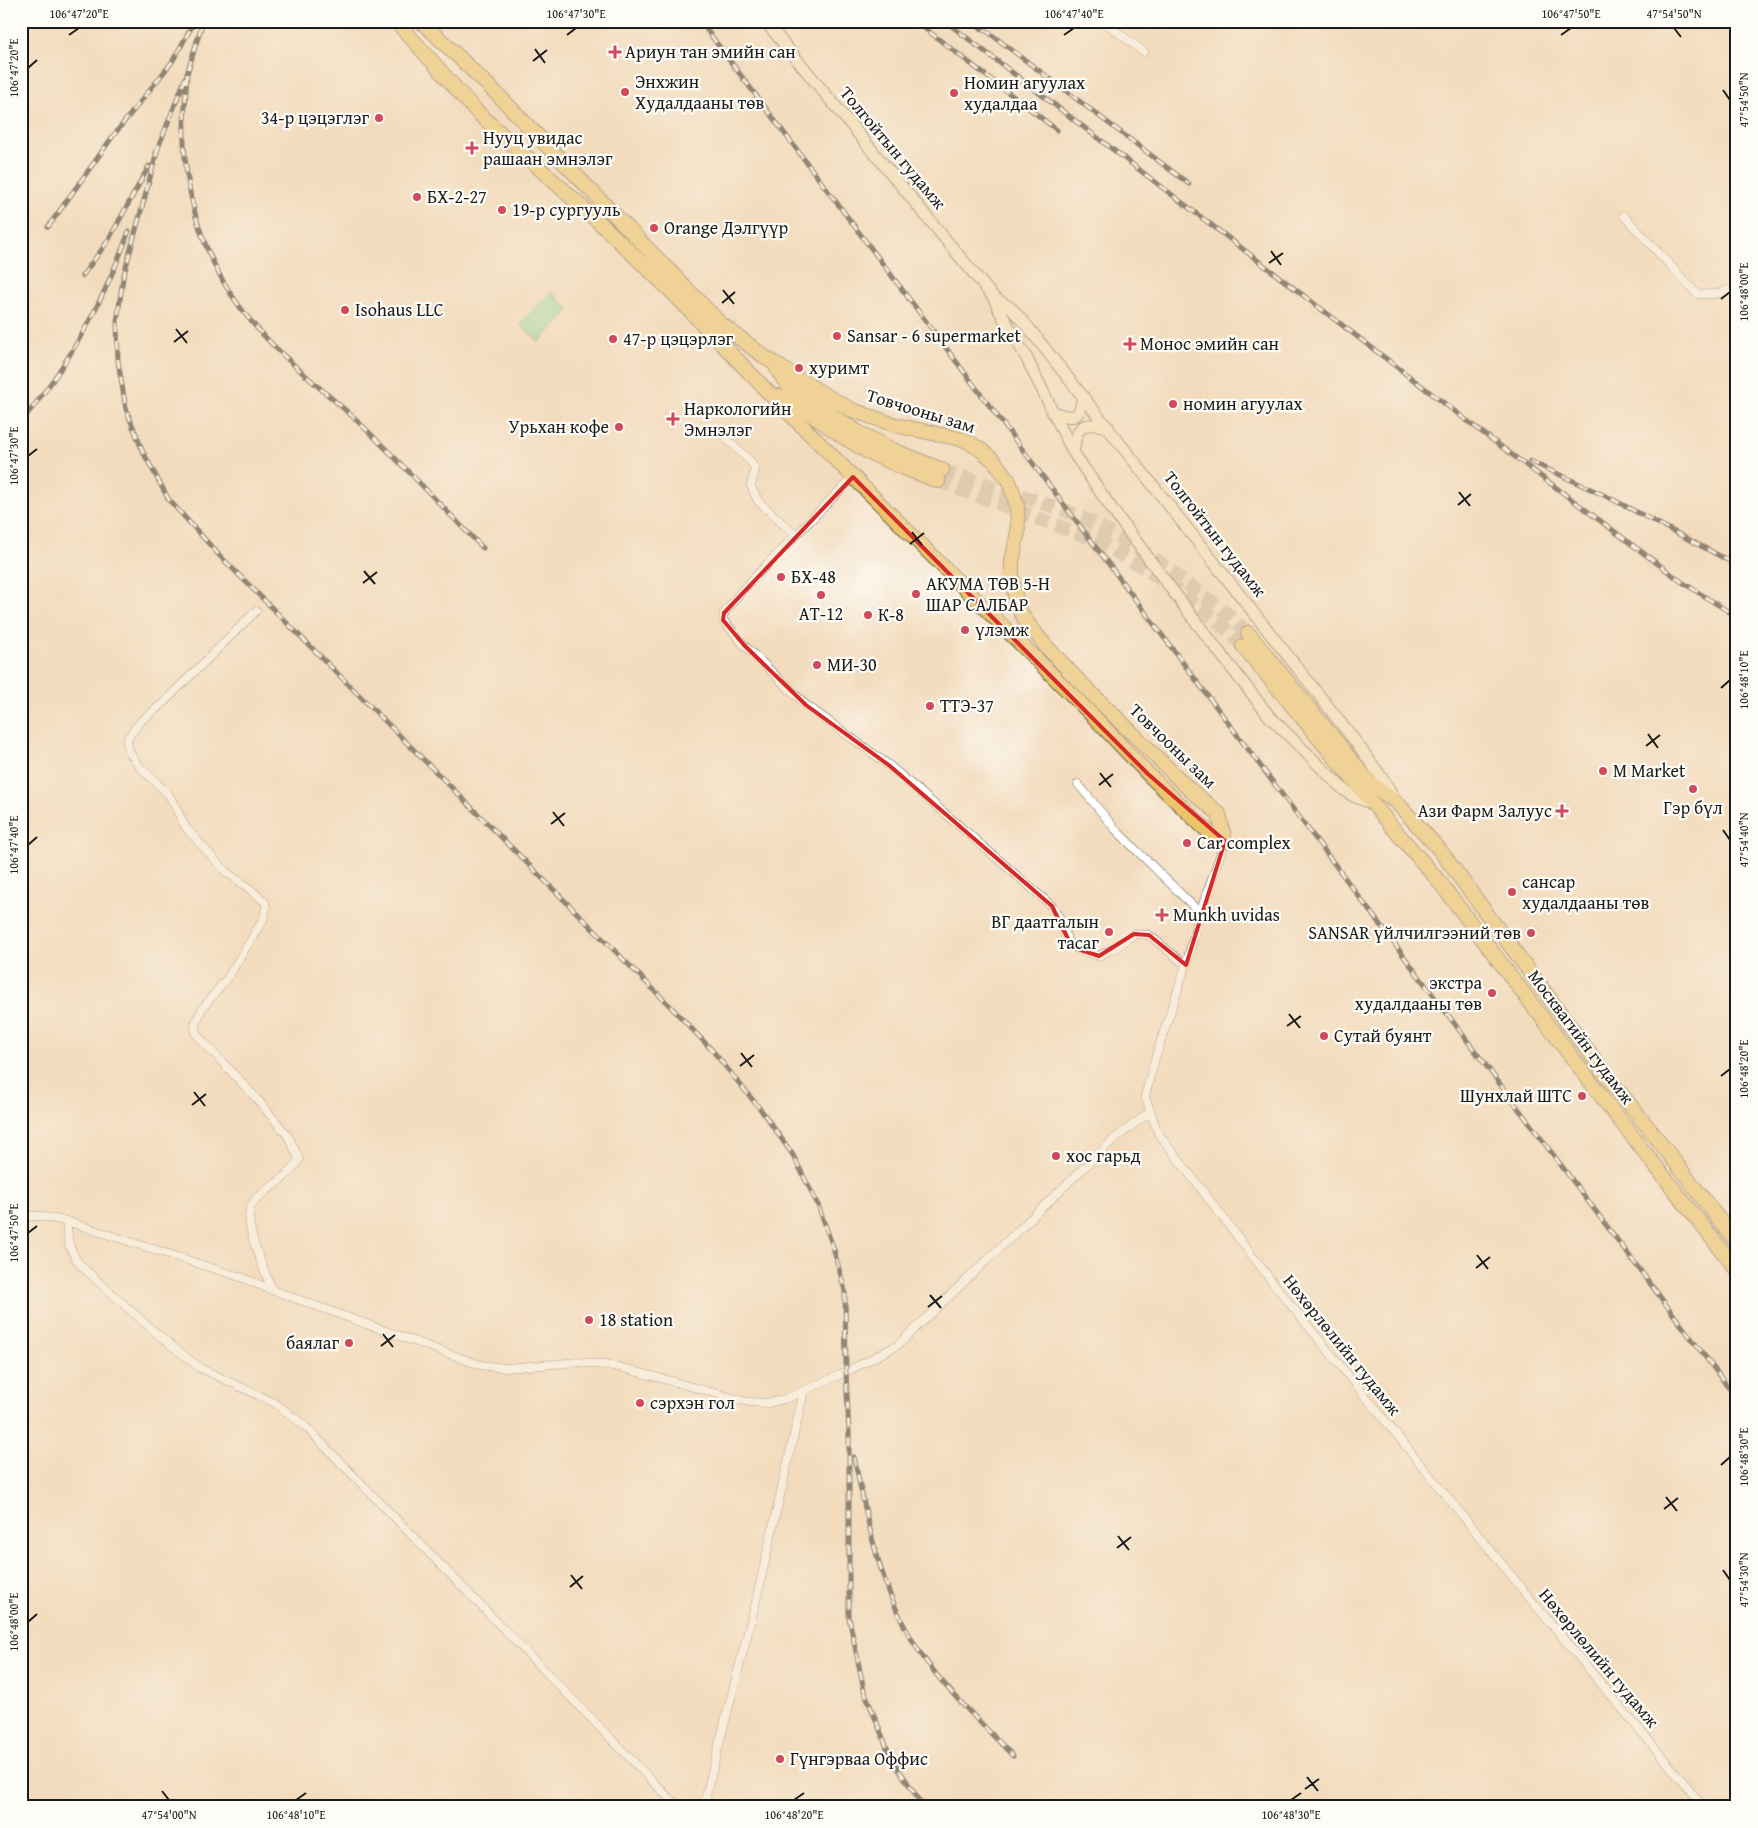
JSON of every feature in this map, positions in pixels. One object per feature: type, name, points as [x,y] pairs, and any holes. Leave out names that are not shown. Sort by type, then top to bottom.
[{"type":"highway","name":"Товчооны зам","points":[[396,21],[477,112],[671,291],[772,396],[1186,811],[1210,832],[1225,841]]},
{"type":"highway","name":"Товчооны зам","points":[[421,21],[496,92],[721,324],[776,365],[852,410],[894,425],[965,440],[980,449],[994,461],[1009,481],[1017,505],[1018,531],[1012,562],[1012,579],[1017,605],[1024,620],[1076,678],[1189,789],[1219,814],[1225,841]]},
{"type":"highway","points":[[772,396],[787,398],[868,452],[904,468],[940,476],[858,432],[794,392],[780,375],[776,365]]},
{"type":"highway","name":"Москвагийн гудамж","points":[[1737,1243],[1609,1079],[1439,849],[1397,802],[1370,783],[1245,640],[1373,804],[1438,880],[1611,1109],[1737,1270]]},
{"type":"main road","name":"Толгойтын гудамж","points":[[765,21],[994,298],[1025,355],[1073,452],[1114,512],[1196,622],[1269,716],[1344,790],[1373,804]]},
{"type":"main road","name":"Толгойтын гудамж","points":[[994,298],[1010,308],[1027,326],[1108,427],[1352,737],[1397,802]]},
{"type":"main road","points":[[1052,412],[1068,417],[1076,416],[1080,411],[1083,396]]},
{"type":"main road","points":[[1073,452],[1076,432],[1083,426],[1094,424],[1108,427]]},
{"type":"street","points":[[1103,21],[1144,52]]},
{"type":"street","points":[[1624,216],[1697,294],[1712,295],[1731,290],[1737,285]]},
{"type":"street","points":[[728,439],[751,462],[755,469],[751,486],[758,501],[795,535]]},
{"type":"street","points":[[853,477],[743,589],[724,613],[723,620],[744,645],[806,706],[890,766],[1052,906],[1064,925],[1067,941],[1072,947],[1099,956],[1117,947],[1134,934],[1150,935],[1186,966]]},
{"type":"street","points":[[256,610],[162,704],[141,720],[128,737],[127,742],[130,752],[139,766],[169,795],[186,828],[226,872],[265,902],[266,907],[263,920],[228,977],[202,1009],[195,1024],[196,1034],[256,1098],[288,1136],[299,1159],[294,1168],[281,1181],[256,1199],[249,1209],[253,1237],[272,1290]]},
{"type":"street","points":[[1078,784],[1116,830],[1200,913]]},
{"type":"street","name":"Нөхөрлөлийн гудамж","points":[[1225,841],[1200,913],[1186,966],[1154,1062],[1148,1087],[1146,1096],[1158,1133],[1277,1288],[1532,1601],[1704,1807]]},
{"type":"street","points":[[21,1216],[39,1216],[66,1221],[243,1278],[480,1365],[506,1368],[579,1362],[619,1367],[748,1402],[767,1403],[785,1399],[804,1391],[898,1345],[1113,1140],[1150,1112]]},
{"type":"street","points":[[66,1221],[68,1238],[74,1256],[91,1276],[190,1360],[217,1377],[275,1403],[305,1426],[669,1798],[681,1807]]},
{"type":"street","points":[[703,1807],[756,1601],[804,1391]]},
{"type":"highlighted area","points":[[853,477],[1148,774],[1225,841],[1186,965],[1149,935],[1134,934],[1099,956],[1072,947],[1052,906],[890,766],[806,705],[744,645],[723,620],[724,613]]},
{"type":"green space","points":[[551,292],[570,310],[539,342],[520,324]]},
{"type":"tunnel","points":[[942,470],[1067,511],[1091,522],[1152,557],[1230,616],[1248,633]]},
{"type":"tunnel","points":[[938,481],[1096,540],[1141,566],[1178,591],[1223,626],[1243,646]]},
{"type":"railway","points":[[48,227],[113,136],[172,62],[195,21]]},
{"type":"railway","points":[[156,153],[187,74],[203,21]]},
{"type":"railway","points":[[700,21],[1737,1399]]},
{"type":"railway","points":[[915,21],[1057,130]]},
{"type":"railway","points":[[945,21],[1487,436],[1682,582],[1737,617]]},
{"type":"railway","points":[[968,21],[988,32],[1189,184]]},
{"type":"railway","points":[[187,74],[184,143],[191,198],[207,249],[233,297],[268,340],[369,432],[483,548]]},
{"type":"railway","points":[[158,148],[123,278],[117,322],[118,361],[126,409],[143,452],[169,500],[220,556],[712,1050],[761,1110],[793,1155],[818,1205],[833,1247],[845,1291],[849,1433],[849,1618],[864,1690],[891,1758],[924,1807]]},
{"type":"railway","points":[[82,276],[108,241],[149,166]]},
{"type":"railway","points":[[21,422],[55,377],[84,331],[108,283],[129,231]]},
{"type":"railway","points":[[1530,461],[1610,498],[1737,565]]},
{"type":"railway","points":[[854,1457],[869,1527],[882,1573],[890,1595],[911,1638],[945,1685],[1013,1756]]},
{"type":"place","name":"Ариун тан эмийн сан","points":[[615,52]]},
{"type":"place","name":"Энхжин Худалдааны төв","points":[[625,92]]},
{"type":"place","name":"Номин агуулах худалдаа","points":[[954,93]]},
{"type":"place","name":"34-р цэцэглэг","points":[[379,118]]},
{"type":"place","name":"Нууц увидас рашаан эмнэлэг","points":[[472,148]]},
{"type":"place","name":"БХ-2-27","points":[[417,197]]},
{"type":"place","name":"19-р сургууль","points":[[502,210]]},
{"type":"place","name":"Orange Дэлгүүр","points":[[654,228]]},
{"type":"place","name":"Isohaus LLC","points":[[345,310]]},
{"type":"place","name":"Sansar - 6 supermarket","points":[[837,336]]},
{"type":"place","name":"47-р цэцэрлэг","points":[[613,339]]},
{"type":"place","name":"Монос эмийн сан","points":[[1130,344]]},
{"type":"place","name":"хуримт","points":[[799,368]]},
{"type":"place","name":"номин агуулах","points":[[1173,404]]},
{"type":"place","name":"Наркологийн Эмнэлэг","points":[[673,419]]},
{"type":"place","name":"Урьхан кофе","points":[[619,427]]},
{"type":"place","name":"БХ-48","points":[[781,577]]},
{"type":"place","name":"АКУМА ТӨВ 5-Н ШАР САЛБАР","points":[[916,594]]},
{"type":"place","name":"АТ-12","points":[[821,595]]},
{"type":"place","name":"К-8","points":[[868,615]]},
{"type":"place","name":"үлэмж","points":[[965,630]]},
{"type":"place","name":"МИ-30","points":[[817,665]]},
{"type":"place","name":"ТТЭ-37","points":[[930,706]]},
{"type":"place","name":"М Market","points":[[1603,771]]},
{"type":"place","name":"Гэр бүл","points":[[1693,789]]},
{"type":"place","name":"Ази Фарм Залуус","points":[[1562,811]]},
{"type":"place","name":"Car complex","points":[[1187,843]]},
{"type":"place","name":"сансар худалдааны төв","points":[[1512,892]]},
{"type":"place","name":"Munkh uvidas","points":[[1162,915]]},
{"type":"place","name":"ВГ даатгалын тасаг","points":[[1109,932]]},
{"type":"place","name":"SANSAR үйлчилгээний төв","points":[[1531,933]]},
{"type":"place","name":"экстра худалдааны төв","points":[[1492,993]]},
{"type":"place","name":"Сутай буянт","points":[[1324,1036]]},
{"type":"place","name":"Шунхлай ШТС","points":[[1582,1096]]},
{"type":"place","name":"хос гарьд","points":[[1056,1156]]},
{"type":"place","name":"18 station","points":[[589,1320]]},
{"type":"place","name":"баялаг","points":[[349,1343]]},
{"type":"place","name":"сэрхэн гол","points":[[640,1403]]},
{"type":"place","name":"Гүнгэрваа Оффис","points":[[780,1759]]}]
